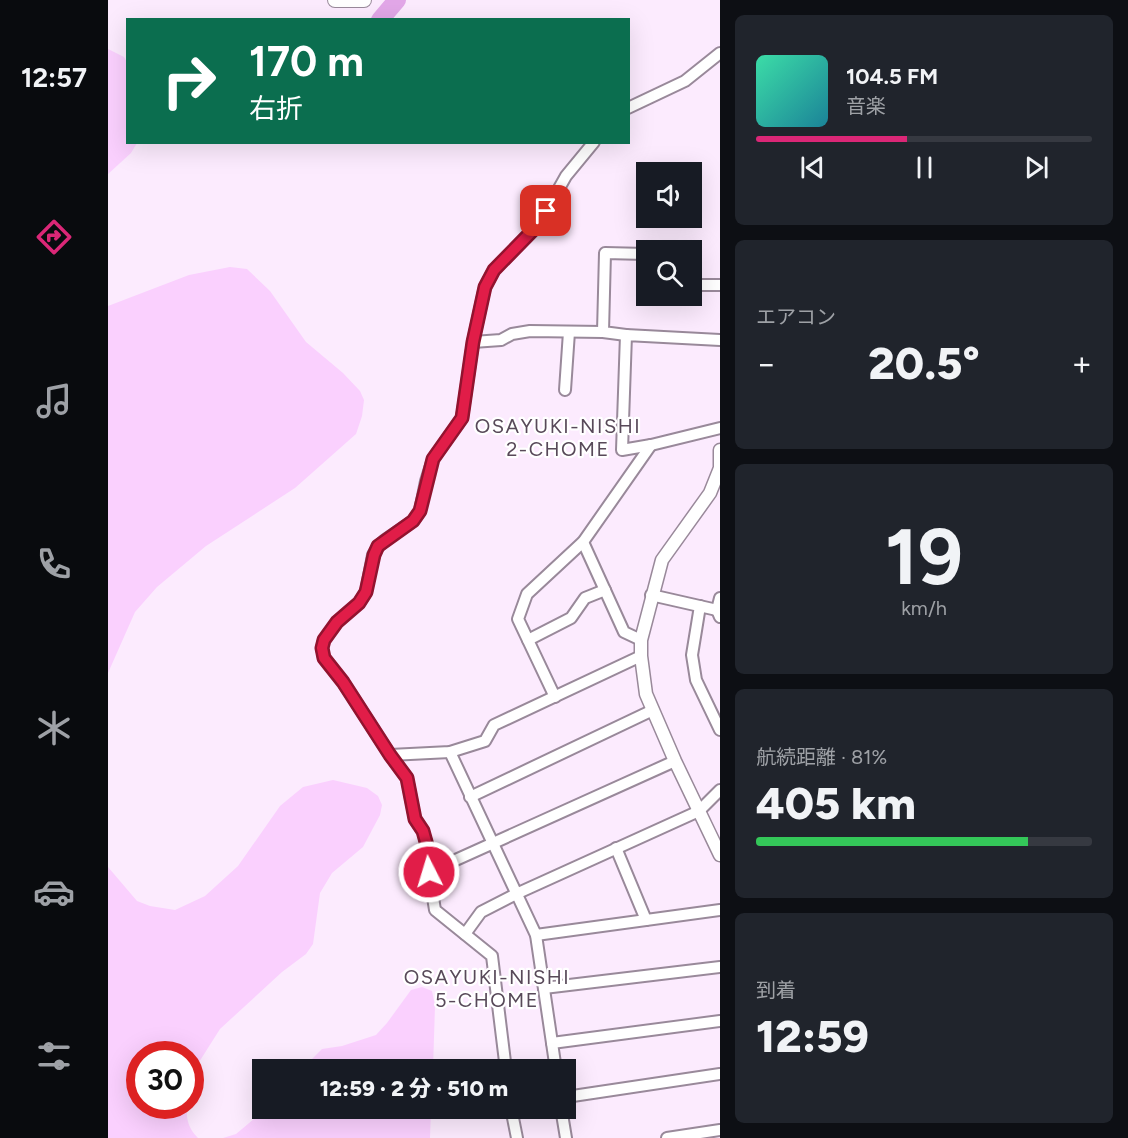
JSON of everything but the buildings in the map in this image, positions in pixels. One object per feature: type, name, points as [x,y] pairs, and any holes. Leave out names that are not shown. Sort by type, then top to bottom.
[{"type":"main road","points":[[335,0],[363,0]]},
{"type":"street","points":[[630,107],[685,81],[720,53]]},
{"type":"street","points":[[505,1059],[492,956],[435,910],[428,849],[423,831],[415,819],[407,778],[343,682],[324,658],[322,648],[324,640],[337,622],[359,603],[366,592],[378,546],[413,521],[420,511],[433,459],[462,418],[473,342],[485,287],[494,270],[539,224],[566,176],[592,144]]},
{"type":"street","points":[[603,333],[605,253],[636,254]]},
{"type":"street","points":[[702,285],[720,285]]},
{"type":"street","points":[[473,342],[501,340],[512,334],[530,331],[720,340]]},
{"type":"street","points":[[565,390],[569,332]]},
{"type":"street","points":[[626,335],[622,450],[720,428]]},
{"type":"street","points":[[555,697],[518,620],[527,594],[583,542],[651,445]]},
{"type":"street","points":[[720,450],[720,468],[710,493],[662,560],[641,640],[646,694],[720,855]]},
{"type":"street","points":[[583,542],[624,632],[641,640]]},
{"type":"street","points":[[528,639],[572,618],[585,598],[605,590]]},
{"type":"street","points":[[651,595],[700,606],[718,613],[720,598]]},
{"type":"street","points":[[700,606],[692,655],[696,680],[720,730]]},
{"type":"street","points":[[390,755],[450,752],[485,741],[494,724],[641,656]]},
{"type":"street","points":[[470,797],[653,710]]},
{"type":"street","points":[[450,752],[536,935],[554,1059]]},
{"type":"street","points":[[429,872],[675,761]]},
{"type":"street","points":[[465,934],[481,912],[699,811],[720,790]]},
{"type":"street","points":[[616,848],[646,920]]},
{"type":"street","points":[[536,935],[720,910]]},
{"type":"street","points":[[544,988],[720,967]]},
{"type":"street","points":[[552,1043],[720,1021]]},
{"type":"street","points":[[576,1096],[720,1074]]},
{"type":"street","points":[[513,1119],[517,1138]]},
{"type":"street","points":[[563,1119],[566,1138]]},
{"type":"street","points":[[667,1138],[720,1130]]},
{"type":"shaded area","points":[[108,49],[126,60],[126,144],[136,144],[131,153],[108,174]]},
{"type":"shaded area","points":[[230,267],[247,269],[270,291],[306,342],[343,373],[360,391],[364,400],[362,416],[356,434],[295,488],[206,546],[157,587],[135,612],[108,673],[108,306],[189,275]]},
{"type":"shaded area","points":[[333,780],[367,788],[378,796],[382,805],[380,815],[363,847],[332,873],[320,893],[313,944],[306,954],[282,972],[220,1029],[204,1054],[204,1041],[126,1041],[126,1119],[188,1119],[192,1131],[198,1138],[108,1138],[108,867],[137,901],[150,906],[175,910],[205,896],[238,866],[280,806],[303,787]]},
{"type":"shaded area","points":[[422,987],[432,991],[435,1006],[433,1059],[312,1059],[322,1049],[342,1046],[376,1035],[411,990]]},
{"type":"shaded area","points":[[254,1119],[431,1119],[430,1138],[223,1138],[236,1134]]},
{"type":"waterway","points":[[382,18],[397,0]]},
{"type":"district","name":"OSAYUKI-NISHI 2-CHOME","points":[[558,438]]},
{"type":"district","name":"OSAYUKI-NISHI 5-CHOME","points":[[487,988]]},
{"type":"route","points":[[429,872],[428,849],[423,831],[415,819],[412,793],[407,778],[343,682],[324,658],[322,648],[324,640],[337,622],[359,603],[366,592],[378,546],[413,521],[420,511],[433,459],[462,418],[473,342],[485,287],[494,270],[539,224],[546,211]]}]
